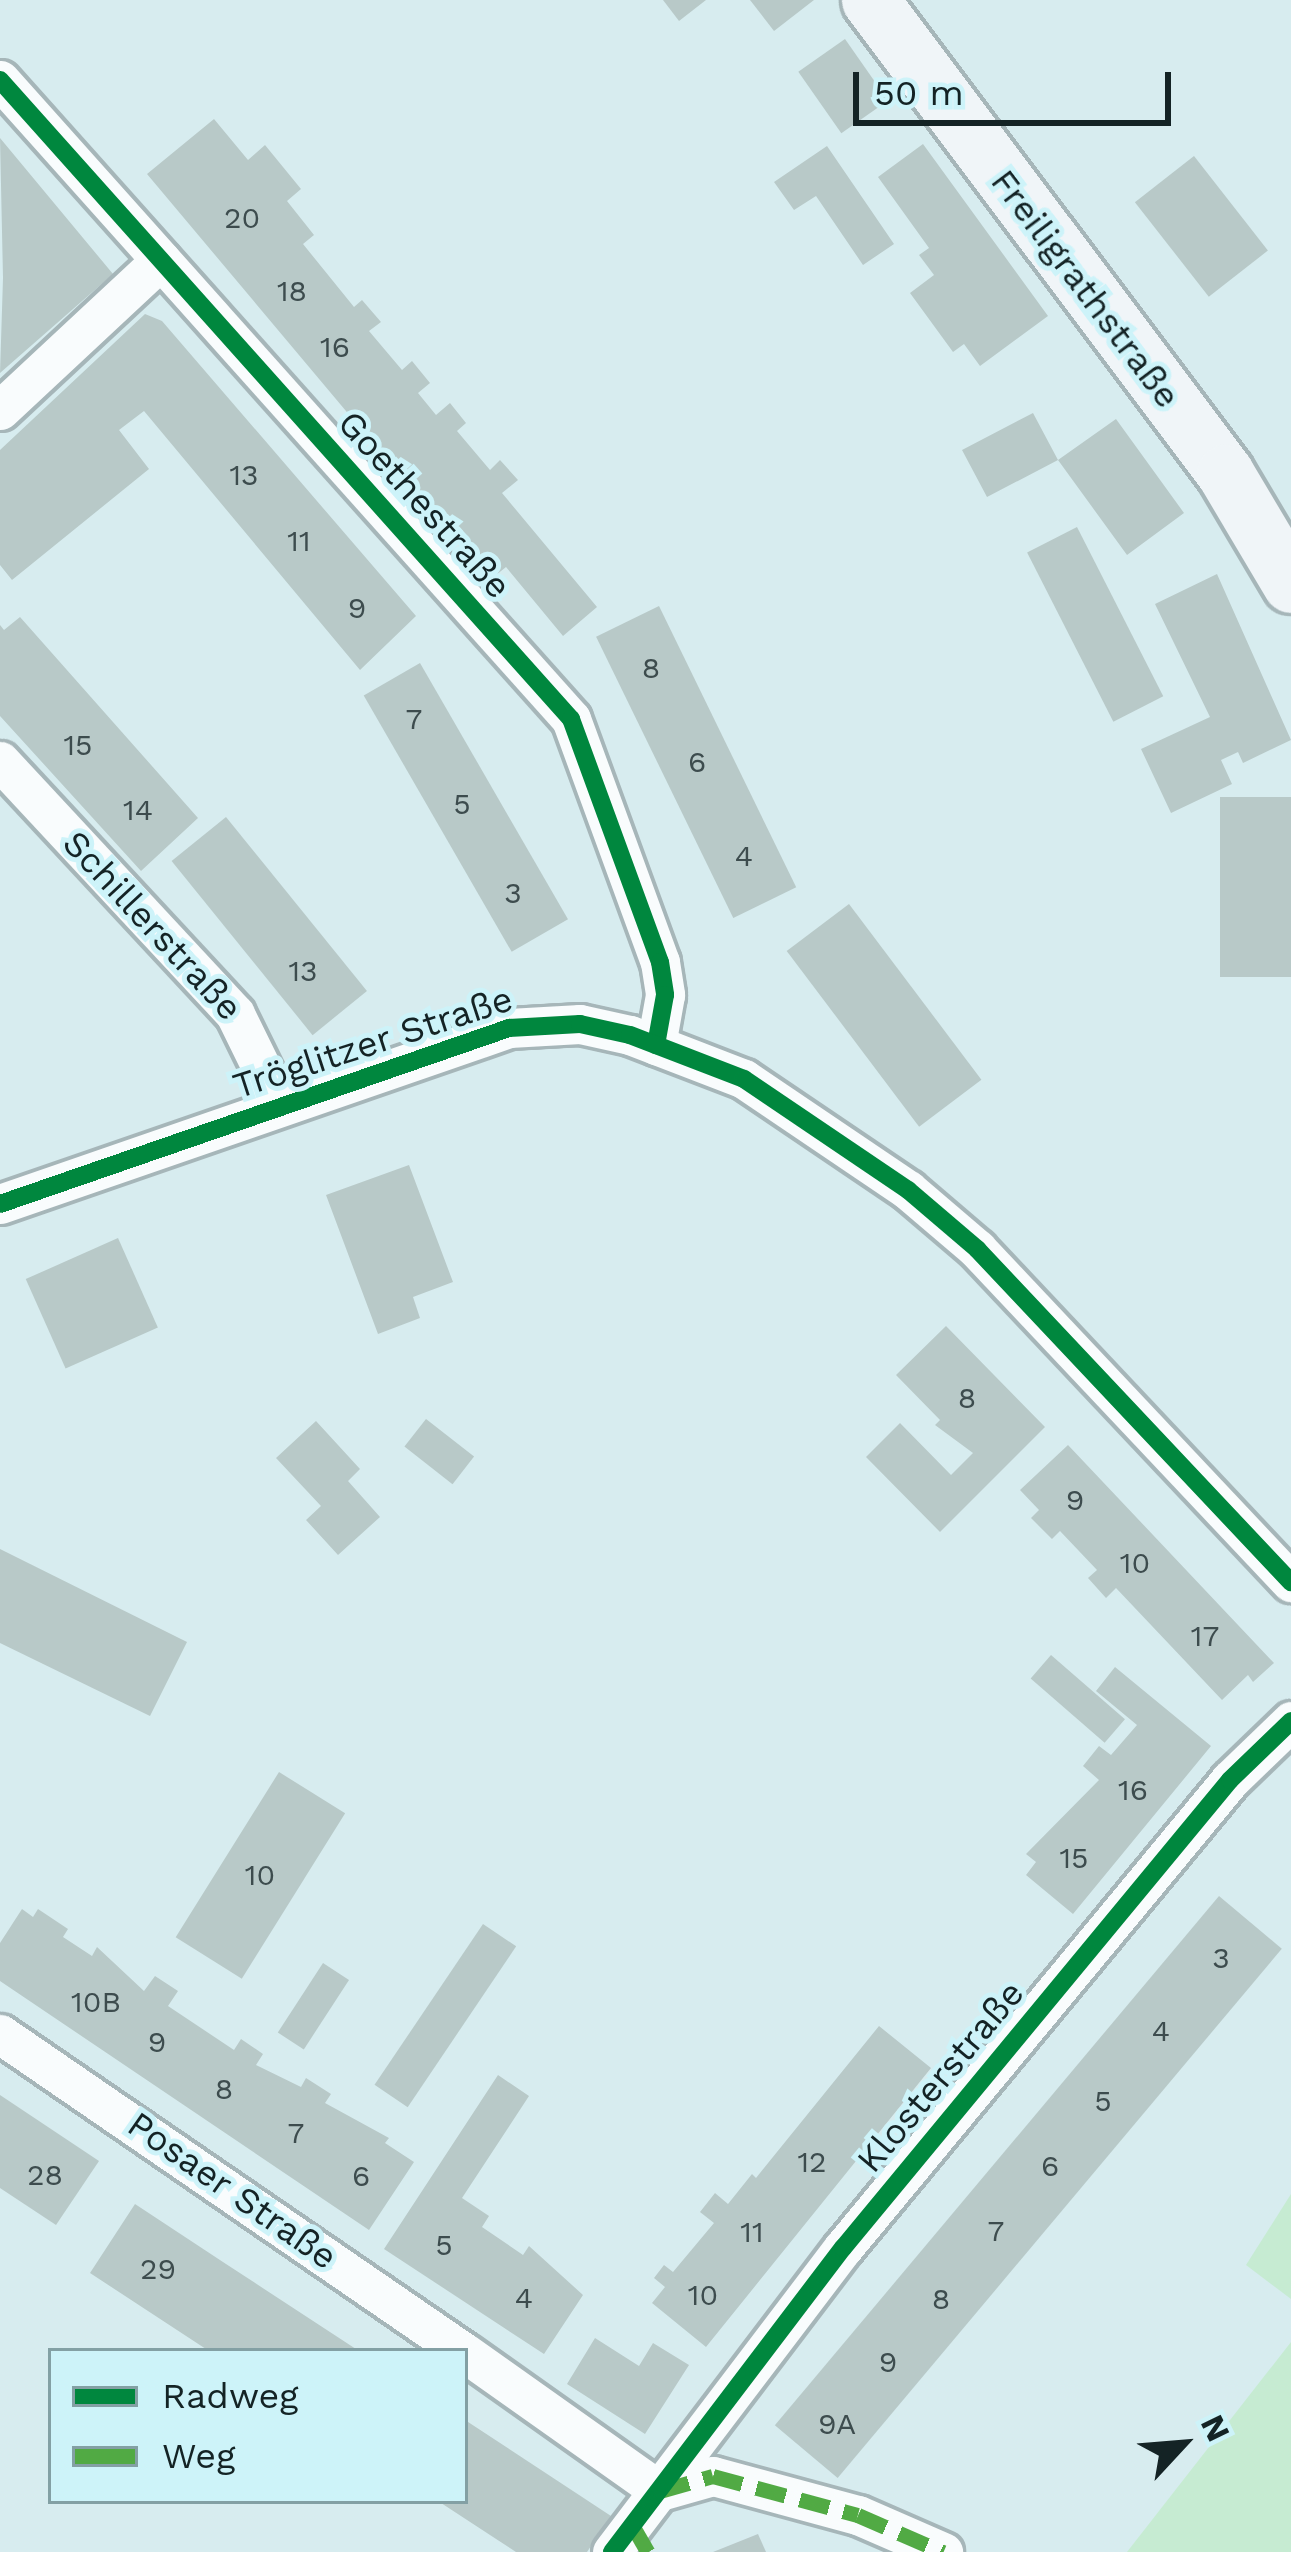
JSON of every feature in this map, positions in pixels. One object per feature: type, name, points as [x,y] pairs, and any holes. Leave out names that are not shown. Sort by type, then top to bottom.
[{"type":"street","name":"Freiligrathstraße","points":[[870,0],[1225,473],[1291,584]]},
{"type":"street","name":"Goethestraße","points":[[0,80],[571,719],[660,962],[665,994],[656,1045]]},
{"type":"street","points":[[0,410],[161,260]]},
{"type":"street","name":"Schillerstraße","points":[[0,761],[235,1014],[280,1106]]},
{"type":"street","name":"Tröglitzer Straße","points":[[0,1204],[509,1028],[580,1024],[656,1045],[744,1079],[908,1190],[976,1249],[1291,1582]]},
{"type":"street","name":"Klosterstraße","points":[[631,2543],[660,2491],[857,2230],[1230,1780],[1291,1720]]},
{"type":"street","name":"Posaer Straße","points":[[0,2034],[457,2348]]},
{"type":"street","name":"Posaer Straße","points":[[468,2356],[660,2491]]},
{"type":"street","points":[[660,2491],[713,2476],[858,2515],[943,2552]]},
{"type":"green space","points":[[1291,2194],[1291,2299],[1246,2265]]},
{"type":"green space","points":[[1291,2342],[1291,2552],[1127,2552]]},
{"type":"building","points":[[663,0],[706,0],[679,21]]},
{"type":"building","points":[[750,0],[814,0],[774,31]]},
{"type":"building","points":[[845,39],[888,100],[841,133],[798,72]]},
{"type":"building","points":[[214,119],[248,160],[265,145],[301,189],[287,201],[314,235],[303,244],[354,307],[362,300],[381,322],[369,331],[402,370],[412,361],[430,383],[418,393],[436,415],[450,403],[466,423],[457,431],[490,470],[500,460],[518,480],[502,493],[597,607],[563,636],[506,567],[491,579],[435,517],[147,174]]},
{"type":"building","points":[[0,138],[113,274],[0,373],[3,278]]},
{"type":"building","points":[[923,144],[1048,316],[980,366],[964,344],[953,352],[910,293],[934,275],[919,255],[929,248],[878,177]]},
{"type":"building","points":[[827,146],[894,244],[863,265],[816,196],[794,210],[774,182]]},
{"type":"building","points":[[1194,156],[1268,251],[1209,297],[1135,202]]},
{"type":"building","points":[[145,314],[162,321],[416,616],[360,670],[144,411],[119,430],[149,469],[12,580],[0,565],[0,450]]},
{"type":"building","points":[[1033,413],[1058,460],[987,497],[962,450]]},
{"type":"building","points":[[1116,419],[1184,513],[1127,555],[1058,460]]},
{"type":"building","points":[[1077,527],[1163,696],[1113,722],[1027,552]]},
{"type":"building","points":[[1217,574],[1291,740],[1243,763],[1238,752],[1221,760],[1232,784],[1171,813],[1141,749],[1210,717],[1155,604]]},
{"type":"building","points":[[659,606],[796,887],[733,918],[596,637]]},
{"type":"building","points":[[20,617],[198,818],[141,871],[0,716],[0,625],[4,630]]},
{"type":"building","points":[[420,663],[568,919],[512,952],[364,696]]},
{"type":"building","points":[[1220,797],[1291,797],[1291,977],[1220,977]]},
{"type":"building","points":[[226,817],[367,991],[313,1035],[172,861]]},
{"type":"building","points":[[849,904],[981,1080],[919,1127],[787,951]]},
{"type":"building","points":[[409,1165],[453,1282],[413,1297],[420,1318],[378,1334],[326,1195]]},
{"type":"building","points":[[118,1238],[158,1328],[66,1369],[26,1279]]},
{"type":"building","points":[[946,1326],[1045,1427],[940,1532],[866,1457],[900,1423],[951,1475],[973,1453],[935,1425],[940,1420],[896,1375]]},
{"type":"building","points":[[426,1419],[474,1457],[453,1484],[404,1447]]},
{"type":"building","points":[[316,1421],[360,1469],[348,1481],[380,1517],[338,1555],[306,1520],[321,1506],[276,1458]]},
{"type":"building","points":[[1068,1445],[1274,1663],[1253,1682],[1248,1675],[1222,1700],[1116,1588],[1106,1598],[1088,1578],[1097,1570],[1060,1531],[1052,1539],[1031,1518],[1039,1510],[1020,1490]]},
{"type":"building","points":[[0,1549],[187,1642],[150,1716],[0,1643]]},
{"type":"building","points":[[1051,1655],[1125,1719],[1105,1743],[1031,1678]]},
{"type":"building","points":[[1115,1667],[1211,1746],[1073,1914],[1026,1875],[1036,1862],[1026,1854],[1099,1780],[1083,1766],[1099,1746],[1111,1755],[1137,1725],[1096,1691]]},
{"type":"building","points":[[279,1772],[345,1813],[242,1979],[176,1937]]},
{"type":"building","points":[[1219,1896],[1282,1949],[838,2478],[775,2425]]},
{"type":"building","points":[[22,1909],[33,1917],[38,1909],[68,1929],[63,1937],[92,1956],[97,1947],[144,1991],[155,1976],[178,1991],[168,2006],[234,2050],[241,2039],[263,2054],[256,2065],[301,2087],[306,2078],[331,2094],[325,2103],[389,2138],[385,2143],[414,2162],[369,2230],[0,1981],[0,1943]]},
{"type":"building","points":[[483,1924],[516,1946],[408,2107],[375,2085]]},
{"type":"building","points":[[323,1963],[349,1980],[304,2049],[278,2033]]},
{"type":"building","points":[[879,2026],[931,2068],[706,2347],[652,2303],[665,2287],[654,2278],[664,2265],[673,2272],[714,2223],[700,2212],[715,2193],[728,2204],[752,2174],[756,2178]]},
{"type":"building","points":[[498,2075],[529,2096],[462,2198],[489,2216],[482,2227],[523,2255],[529,2246],[583,2295],[544,2354],[384,2249]]},
{"type":"building","points":[[0,2095],[99,2161],[56,2225],[0,2188]]},
{"type":"building","points":[[135,2204],[354,2348],[204,2348],[90,2273]]},
{"type":"building","points":[[595,2338],[639,2366],[653,2343],[689,2365],[645,2434],[567,2384]]},
{"type":"building","points":[[468,2422],[611,2516],[587,2552],[516,2552],[443,2504],[468,2504]]},
{"type":"building","points":[[758,2534],[766,2552],[713,2552]]},
{"type":"marked path","points":[[660,2491],[713,2476],[858,2515],[943,2552]]},
{"type":"marked path","points":[[633,2526],[648,2552]]},
{"type":"cycle path","points":[[0,80],[571,719],[660,962],[665,995],[656,1045]]},
{"type":"cycle path","points":[[0,1204],[509,1028],[580,1024],[630,1035],[744,1079],[908,1190],[977,1249],[1291,1582]]},
{"type":"cycle path","points":[[612,2552],[843,2248],[1230,1780],[1291,1721]]}]
